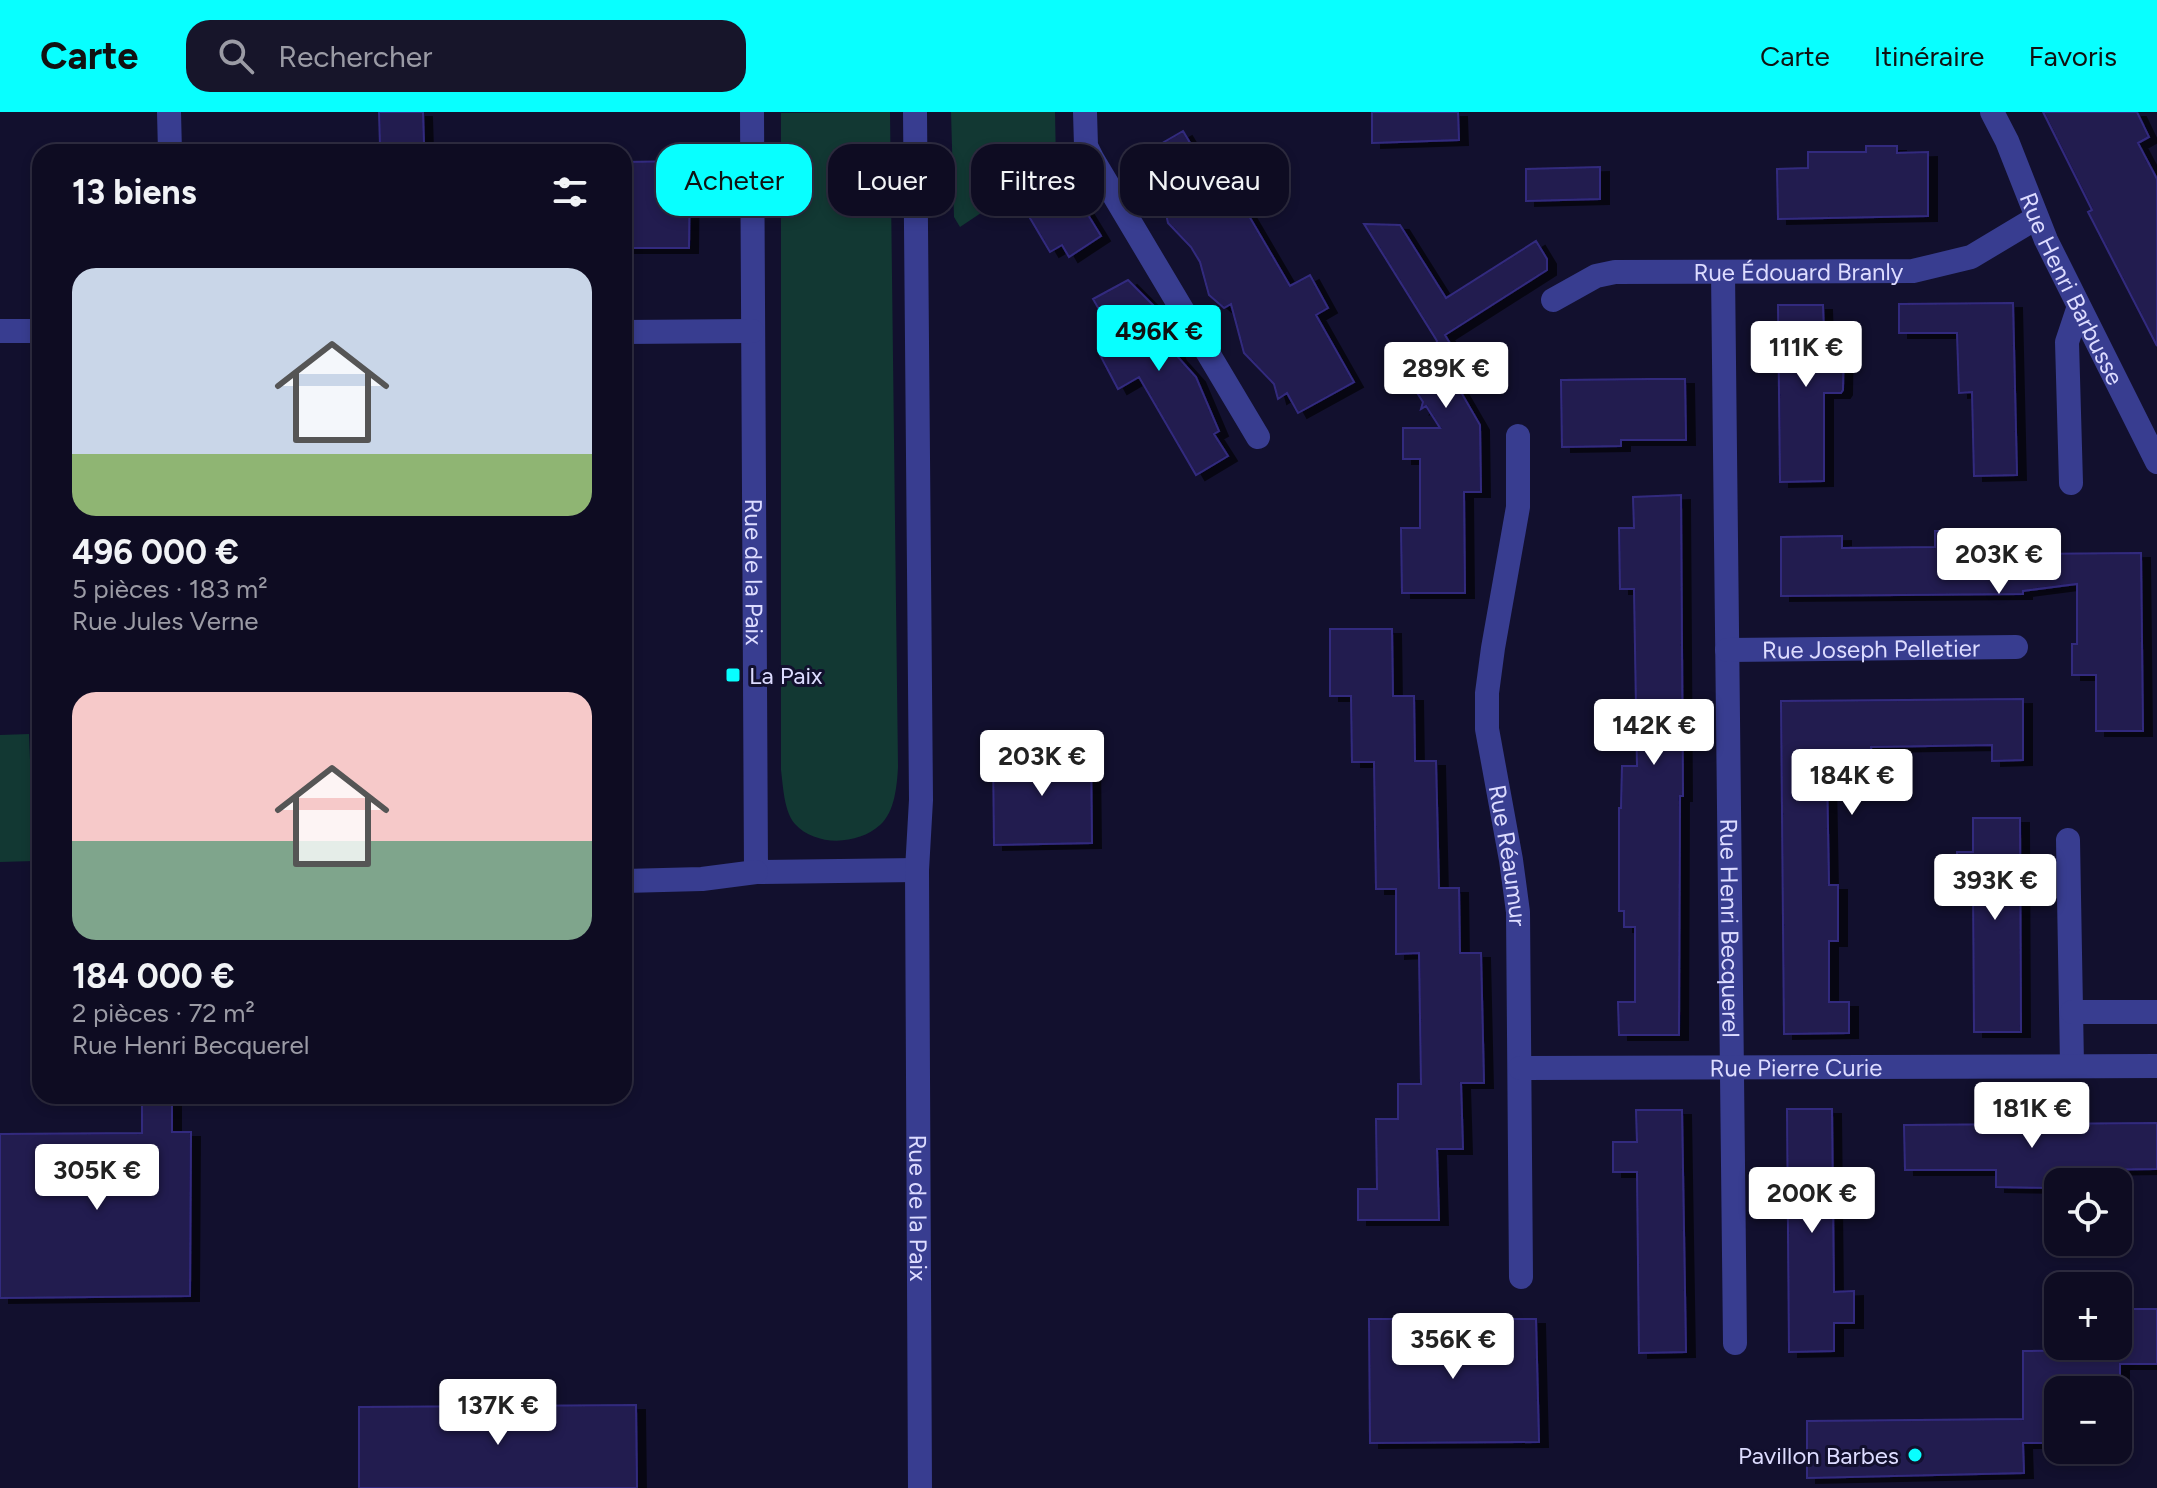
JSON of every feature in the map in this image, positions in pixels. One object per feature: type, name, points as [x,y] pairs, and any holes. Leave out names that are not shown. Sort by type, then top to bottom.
[{"type":"street","points":[[169,112],[170,144]]},
{"type":"street","name":"Rue de la Paix","points":[[752,112],[756,872]]},
{"type":"street","name":"Rue de la Paix","points":[[915,112],[921,800],[917,870],[921,1450]]},
{"type":"street","points":[[1085,112],[1086,146],[1093,160],[1258,437]]},
{"type":"street","name":"Rue Henri Barbusse","points":[[1992,112],[2078,309],[2157,462]]},
{"type":"street","name":"Rue Édouard Branly","points":[[1553,300],[1596,276],[1615,272],[1913,271],[1971,257],[2036,218]]},
{"type":"street","name":"Rue Henri Becquerel","points":[[1723,272],[1735,1343]]},
{"type":"street","points":[[2071,483],[2067,342],[2078,309]]},
{"type":"street","points":[[0,331],[32,331]]},
{"type":"street","points":[[632,332],[752,331]]},
{"type":"street","name":"Rue Réaumur","points":[[1518,436],[1518,507],[1493,648],[1487,693],[1487,729],[1518,912],[1521,1277]]},
{"type":"street","name":"Rue Joseph Pelletier","points":[[1727,650],[2016,647]]},
{"type":"street","points":[[2068,840],[2072,1065]]},
{"type":"street","points":[[632,881],[702,879],[756,872],[917,870]]},
{"type":"street","points":[[2072,1012],[2157,1012]]},
{"type":"street","name":"Rue Pierre Curie","points":[[1520,1068],[2157,1066]]},
{"type":"street","points":[[920,1488],[921,1450]]},
{"type":"street","points":[[921,1450],[929,1488]]},
{"type":"green space","points":[[890,112],[890,144],[828,144],[828,216],[891,216],[897,782],[892,806],[885,820],[871,832],[849,840],[814,837],[795,824],[788,813],[781,770],[781,216],[812,216],[812,144],[781,144],[781,113]]},
{"type":"green space","points":[[951,112],[1055,112],[1056,144],[971,144],[971,216],[976,216],[960,227],[954,217],[955,144],[952,144]]},
{"type":"green space","points":[[29,734],[32,861],[0,862],[0,735]]},
{"type":"building","points":[[379,112],[423,112],[424,144],[380,144]]},
{"type":"building","points":[[1372,112],[1458,112],[1459,140],[1372,143]]},
{"type":"building","points":[[2043,112],[2137,112],[2149,137],[2138,143],[2157,179],[2157,346],[2088,212],[2092,210]]},
{"type":"building","points":[[1183,131],[1191,144],[1161,144]]},
{"type":"building","points":[[1866,146],[1897,146],[1897,153],[1928,152],[1928,216],[1778,219],[1777,169],[1808,168],[1808,152],[1866,152]]},
{"type":"building","points":[[632,162],[656,162],[656,216],[689,216],[689,248],[632,248]]},
{"type":"building","points":[[1600,167],[1600,199],[1526,201],[1526,169]]},
{"type":"building","points":[[1089,216],[1101,236],[1069,257],[1062,245],[1050,252],[1030,218]]},
{"type":"building","points":[[1166,216],[1249,216],[1290,286],[1310,275],[1328,308],[1316,315],[1354,382],[1298,413],[1287,393],[1278,399],[1274,384],[1244,353],[1231,304],[1224,308],[1209,295],[1200,262],[1191,247],[1168,223]]},
{"type":"building","points":[[1364,224],[1400,225],[1446,298],[1536,241],[1547,259],[1547,270],[1445,335],[1472,380],[1458,387],[1480,425],[1481,492],[1464,492],[1465,593],[1402,593],[1401,528],[1420,528],[1420,459],[1403,459],[1403,428],[1440,428],[1426,406],[1421,409],[1423,402],[1414,388],[1428,380],[1437,341]]},
{"type":"building","points":[[1128,280],[1164,316],[1177,356],[1196,377],[1219,431],[1214,434],[1228,456],[1196,475],[1139,377],[1118,389],[1100,355],[1119,344],[1093,299]]},
{"type":"building","points":[[2013,303],[2017,475],[1974,476],[1972,392],[1959,393],[1957,333],[1899,333],[1899,304]]},
{"type":"building","points":[[1778,305],[1823,305],[1824,333],[1844,333],[1843,390],[1841,393],[1824,393],[1824,481],[1780,482]]},
{"type":"building","points":[[1685,379],[1686,440],[1621,440],[1621,446],[1562,447],[1561,380]]},
{"type":"building","points":[[1681,495],[1683,796],[1680,796],[1679,1035],[1619,1035],[1618,1002],[1635,1002],[1635,927],[1624,927],[1624,911],[1619,911],[1619,808],[1622,766],[1637,766],[1634,589],[1620,589],[1619,528],[1634,528],[1633,497]]},
{"type":"building","points":[[1935,531],[1994,531],[1994,546],[2023,546],[2023,554],[2141,553],[2143,731],[2096,731],[2096,675],[2072,675],[2072,644],[2077,644],[2077,584],[2023,591],[2023,594],[1781,596],[1781,537],[1842,536],[1842,548],[1935,547]]},
{"type":"building","points":[[1330,629],[1392,629],[1393,696],[1414,696],[1415,761],[1436,761],[1439,888],[1459,888],[1460,953],[1481,953],[1484,1083],[1461,1083],[1463,1149],[1437,1149],[1439,1220],[1358,1220],[1358,1189],[1377,1189],[1376,1119],[1398,1119],[1398,1084],[1421,1084],[1419,953],[1396,954],[1396,889],[1376,889],[1374,762],[1352,762],[1351,696],[1330,696]]},
{"type":"building","points":[[2023,699],[2023,760],[1992,761],[1992,745],[1871,747],[1872,762],[1843,763],[1843,773],[1827,773],[1829,885],[1838,885],[1838,941],[1829,941],[1829,1002],[1849,1002],[1849,1033],[1784,1034],[1781,701]]},
{"type":"building","points":[[1091,751],[1092,843],[994,845],[993,752]]},
{"type":"building","points":[[1973,818],[2020,818],[2021,1032],[1974,1032],[1973,882],[1957,882],[1957,852],[1973,852]]},
{"type":"building","points":[[142,1104],[172,1104],[172,1132],[191,1132],[190,1296],[0,1298],[0,1134],[142,1133]]},
{"type":"building","points":[[1787,1109],[1832,1109],[1834,1292],[1854,1291],[1854,1323],[1834,1323],[1834,1351],[1789,1352]]},
{"type":"building","points":[[1636,1110],[1682,1110],[1686,1352],[1639,1353],[1637,1172],[1613,1172],[1613,1142],[1637,1142]]},
{"type":"building","points":[[2157,1123],[2157,1169],[2044,1168],[2044,1188],[1996,1187],[1996,1170],[1905,1170],[1904,1125]]},
{"type":"building","name":"Pavillon Barbes","points":[[2132,1309],[2157,1309],[2157,1364],[2120,1364],[2120,1376],[2044,1376],[2044,1443],[2023,1443],[2024,1473],[1807,1478],[1807,1421],[2023,1419],[2023,1351],[2044,1351],[2044,1360],[2132,1360]]},
{"type":"building","points":[[1369,1319],[1536,1319],[1539,1442],[1370,1443]]},
{"type":"building","points":[[636,1405],[637,1488],[359,1488],[359,1407]]},
{"type":"place","name":"La Paix","points":[[733,675]]},
{"type":"place","name":"Pavillon Barbes","points":[[1915,1455]]}]
